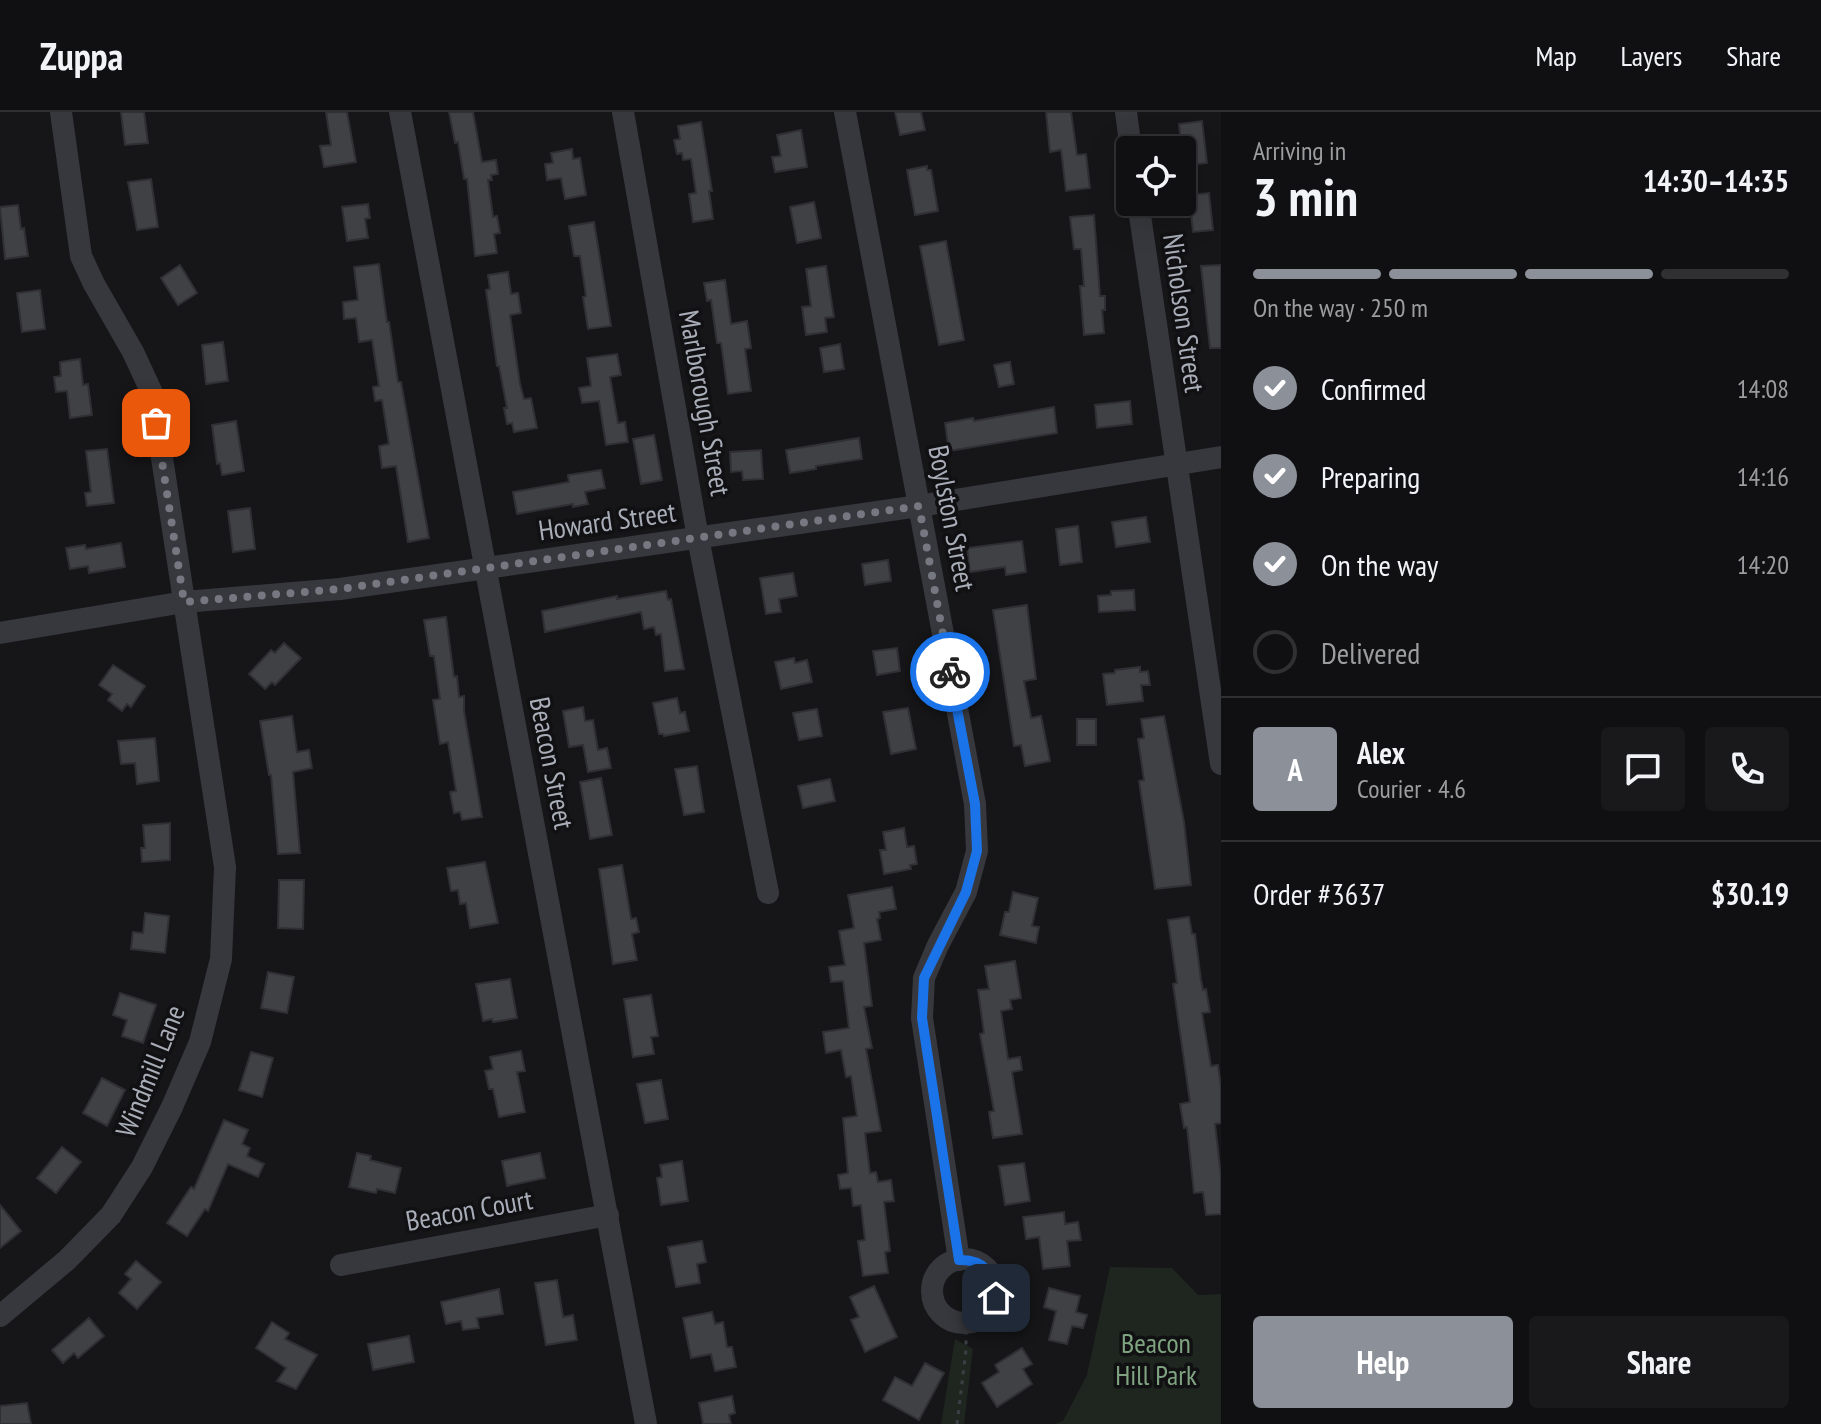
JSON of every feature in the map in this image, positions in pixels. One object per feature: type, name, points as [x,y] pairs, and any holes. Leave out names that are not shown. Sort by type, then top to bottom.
[{"type":"street","name":"Windmill Lane","points":[[0,1316],[67,1260],[111,1215],[142,1167],[200,1042],[221,959],[225,867],[152,393],[81,256],[61,112]]},
{"type":"street","name":"Beacon Street","points":[[400,112],[646,1424]]},
{"type":"street","name":"Marlborough Street","points":[[623,112],[698,538],[768,893]]},
{"type":"street","name":"Boylston Street","points":[[845,112],[975,804],[977,851],[966,892],[924,978],[922,1018],[959,1260]]},
{"type":"street","points":[[1126,112],[1129,136]]},
{"type":"street","name":"Nicholson Street","points":[[1140,216],[1221,764]]},
{"type":"street","name":"Howard Street","points":[[0,633],[184,602],[340,589],[698,538],[1221,457]]},
{"type":"street","name":"Beacon Court","points":[[341,1265],[608,1215]]},
{"type":"street","points":[[959,1260],[979,1263],[993,1278],[996,1287],[992,1308],[985,1316],[966,1324],[948,1319],[935,1305],[932,1295],[932,1286],[942,1269],[959,1260]]},
{"type":"path","points":[[957,1424],[966,1324]]},
{"type":"green space","name":"Beacon Hill Park","points":[[1110,1267],[1172,1268],[1198,1295],[1221,1294],[1221,1424],[1054,1424],[1063,1421],[1087,1375]]},
{"type":"green space","points":[[955,1339],[973,1349],[964,1424],[941,1424]]},
{"type":"building","points":[[121,112],[144,112],[148,143],[125,145]]},
{"type":"building","points":[[326,112],[347,112],[356,162],[324,167],[320,146],[331,145]]},
{"type":"building","points":[[449,112],[473,112],[482,162],[496,160],[498,174],[491,175],[492,180],[488,180],[493,217],[497,216],[500,233],[494,234],[497,253],[475,256],[467,179],[464,179]]},
{"type":"building","points":[[895,112],[921,112],[925,130],[900,135]]},
{"type":"building","points":[[1046,112],[1071,112],[1077,155],[1086,154],[1090,188],[1066,191],[1061,150],[1050,152]]},
{"type":"building","points":[[1202,121],[1207,163],[1196,164],[1196,136],[1180,136],[1179,124]]},
{"type":"building","points":[[701,122],[712,191],[709,191],[713,219],[693,222],[689,194],[696,193],[691,159],[683,160],[682,153],[677,154],[674,140],[680,139],[678,126]]},
{"type":"building","points":[[801,130],[807,167],[775,172],[772,157],[781,156],[777,135]]},
{"type":"building","points":[[572,149],[573,159],[580,158],[586,195],[565,199],[561,178],[547,180],[545,164],[553,163],[551,153]]},
{"type":"building","points":[[927,166],[927,170],[931,170],[938,211],[915,215],[907,170]]},
{"type":"building","points":[[151,179],[158,227],[137,230],[128,182]]},
{"type":"building","points":[[1209,193],[1213,230],[1193,232],[1191,216],[1196,216],[1196,194]]},
{"type":"building","points":[[814,202],[821,238],[797,243],[790,207]]},
{"type":"building","points":[[368,204],[370,218],[365,219],[368,238],[347,241],[342,207]]},
{"type":"building","points":[[18,205],[28,256],[5,259],[0,207]]},
{"type":"building","points":[[1094,215],[1100,296],[1105,296],[1105,310],[1102,310],[1104,333],[1084,335],[1081,249],[1074,249],[1070,217]]},
{"type":"building","points":[[594,222],[611,326],[588,329],[580,256],[574,256],[569,226]]},
{"type":"building","points":[[946,241],[964,340],[939,345],[920,246]]},
{"type":"building","points":[[379,264],[387,322],[429,538],[408,542],[396,466],[382,468],[379,446],[389,444],[382,400],[375,401],[373,387],[379,386],[372,340],[359,342],[356,318],[344,319],[343,302],[358,300],[354,267]]},
{"type":"building","points":[[180,265],[197,293],[178,305],[161,278]]},
{"type":"building","points":[[1221,265],[1221,348],[1210,348],[1201,266]]},
{"type":"building","points":[[826,266],[834,317],[825,318],[827,332],[806,335],[802,307],[811,306],[806,269]]},
{"type":"building","points":[[508,272],[511,294],[518,293],[521,313],[510,315],[520,384],[524,399],[531,398],[537,428],[514,432],[512,423],[507,424],[504,408],[507,408],[497,366],[486,290],[490,289],[488,275]]},
{"type":"building","points":[[725,280],[731,324],[747,321],[751,348],[745,349],[751,391],[728,394],[721,343],[717,343],[711,300],[707,301],[704,283]]},
{"type":"building","points":[[40,290],[45,329],[22,332],[17,293]]},
{"type":"building","points":[[223,342],[228,381],[206,384],[202,345]]},
{"type":"building","points":[[840,344],[844,369],[824,372],[820,348]]},
{"type":"building","points":[[617,354],[621,375],[610,377],[618,423],[625,422],[628,442],[606,445],[599,401],[582,403],[579,388],[591,386],[587,358]]},
{"type":"building","points":[[80,359],[83,385],[88,384],[92,415],[70,418],[67,391],[56,392],[54,377],[61,376],[60,362]]},
{"type":"building","points":[[1010,362],[1014,384],[999,387],[994,365]]},
{"type":"building","points":[[1130,401],[1132,424],[1097,428],[1095,405]]},
{"type":"building","points":[[1054,407],[1057,433],[949,451],[945,423]]},
{"type":"building","points":[[236,421],[244,471],[222,475],[220,463],[217,464],[212,425]]},
{"type":"building","points":[[654,435],[662,480],[641,484],[633,439]]},
{"type":"building","points":[[859,438],[862,459],[790,473],[786,450]]},
{"type":"building","points":[[107,449],[114,503],[87,506],[85,493],[91,492],[86,451]]},
{"type":"building","points":[[761,450],[763,479],[743,480],[742,471],[731,472],[730,452]]},
{"type":"building","points":[[601,470],[605,488],[585,492],[588,504],[517,514],[513,492],[569,482],[568,475]]},
{"type":"building","points":[[250,508],[255,549],[233,552],[228,511]]},
{"type":"building","points":[[1146,517],[1150,542],[1116,547],[1112,522]]},
{"type":"building","points":[[1078,526],[1082,562],[1060,565],[1056,529]]},
{"type":"building","points":[[1022,541],[1026,572],[1006,575],[1005,567],[970,572],[967,548]]},
{"type":"building","points":[[121,543],[125,567],[89,573],[88,566],[70,569],[66,548],[85,545],[86,549]]},
{"type":"building","points":[[888,560],[891,581],[865,585],[862,564]]},
{"type":"building","points":[[793,573],[797,596],[779,599],[781,612],[766,614],[760,578]]},
{"type":"building","points":[[1134,590],[1135,610],[1099,612],[1098,596],[1111,595],[1111,591]]},
{"type":"building","points":[[666,591],[668,600],[671,599],[684,669],[665,671],[661,634],[656,635],[654,627],[644,629],[641,612],[545,632],[542,611],[617,596],[617,599]]},
{"type":"building","points":[[1027,605],[1036,679],[1024,681],[1031,718],[1041,716],[1050,761],[1025,766],[1021,745],[1014,746],[993,610]]},
{"type":"building","points":[[446,617],[454,677],[457,676],[459,697],[464,696],[482,817],[462,820],[460,812],[454,813],[450,792],[456,791],[448,742],[440,744],[433,700],[440,699],[434,656],[430,656],[424,620]]},
{"type":"building","points":[[284,643],[301,658],[275,685],[272,682],[265,689],[249,674],[271,650],[275,653]]},
{"type":"building","points":[[897,648],[900,671],[877,675],[873,651]]},
{"type":"building","points":[[794,658],[795,663],[807,660],[812,682],[781,689],[775,662]]},
{"type":"building","points":[[113,665],[145,686],[131,707],[127,704],[122,711],[108,700],[112,694],[99,685]]},
{"type":"building","points":[[1140,667],[1140,672],[1148,671],[1150,685],[1141,685],[1143,701],[1107,705],[1103,674]]},
{"type":"building","points":[[677,698],[680,713],[685,712],[689,731],[664,736],[659,734],[653,703]]},
{"type":"building","points":[[583,707],[585,721],[593,720],[598,750],[607,748],[611,768],[588,772],[583,745],[569,747],[563,711]]},
{"type":"building","points":[[908,708],[916,749],[891,754],[883,712]]},
{"type":"building","points":[[817,709],[822,736],[799,740],[793,713]]},
{"type":"building","points":[[292,716],[297,752],[309,750],[312,768],[293,772],[300,853],[278,854],[271,775],[260,721]]},
{"type":"building","points":[[1164,716],[1184,822],[1191,885],[1155,889],[1139,781],[1144,780],[1138,739],[1144,738],[1141,719]]},
{"type":"building","points":[[1077,719],[1096,719],[1096,745],[1077,745]]},
{"type":"building","points":[[155,738],[159,781],[137,784],[135,763],[121,764],[118,741]]},
{"type":"building","points":[[697,766],[704,812],[684,815],[675,769]]},
{"type":"building","points":[[601,778],[612,835],[590,839],[580,782]]},
{"type":"building","points":[[830,779],[835,801],[803,808],[798,786]]},
{"type":"building","points":[[170,823],[170,860],[142,862],[141,848],[145,848],[143,825]]},
{"type":"building","points":[[904,828],[907,847],[914,846],[917,864],[910,865],[911,869],[884,874],[880,850],[886,850],[883,832]]},
{"type":"building","points":[[485,862],[498,923],[470,928],[466,903],[460,904],[458,890],[451,891],[447,868]]},
{"type":"building","points":[[622,865],[631,919],[636,918],[639,932],[632,934],[637,960],[613,964],[599,869]]},
{"type":"building","points":[[279,880],[304,880],[303,929],[278,928]]},
{"type":"building","points":[[892,887],[896,909],[879,912],[880,918],[877,919],[881,940],[864,943],[872,1006],[864,1007],[872,1048],[866,1049],[881,1131],[865,1133],[870,1173],[876,1172],[878,1182],[891,1180],[894,1201],[884,1202],[890,1251],[885,1252],[888,1273],[863,1276],[858,1241],[865,1240],[861,1205],[853,1206],[851,1188],[840,1189],[838,1175],[848,1173],[843,1118],[857,1116],[851,1076],[846,1077],[841,1050],[826,1053],[823,1032],[849,1028],[843,981],[831,982],[829,967],[845,965],[839,931],[854,928],[848,895]]},
{"type":"building","points":[[1013,892],[1038,898],[1032,926],[1039,927],[1036,943],[1000,935]]},
{"type":"building","points":[[145,913],[169,916],[165,953],[131,949],[133,932],[143,933]]},
{"type":"building","points":[[1189,917],[1210,1012],[1202,1013],[1211,1066],[1218,1065],[1221,1087],[1221,1123],[1215,1124],[1221,1176],[1221,1214],[1206,1215],[1203,1192],[1194,1193],[1187,1127],[1184,1128],[1180,1104],[1190,1102],[1173,984],[1177,983],[1168,920]]},
{"type":"building","points":[[1015,961],[1021,998],[1010,1000],[1012,1009],[1001,1011],[1008,1059],[1020,1057],[1022,1070],[1012,1072],[1022,1134],[993,1138],[989,1112],[994,1111],[980,1034],[984,1033],[978,990],[989,989],[985,966]]},
{"type":"building","points":[[268,972],[294,977],[287,1013],[261,1008]]},
{"type":"building","points":[[510,979],[517,1018],[483,1021],[476,984]]},
{"type":"building","points":[[120,993],[156,1005],[143,1043],[122,1036],[127,1020],[113,1015]]},
{"type":"building","points":[[651,995],[658,1036],[651,1037],[654,1054],[633,1057],[624,999]]},
{"type":"building","points":[[521,1051],[525,1071],[517,1072],[525,1112],[499,1117],[493,1089],[489,1089],[485,1071],[493,1069],[490,1057]]},
{"type":"building","points":[[251,1052],[273,1058],[262,1097],[239,1090]]},
{"type":"building","points":[[102,1078],[125,1090],[107,1126],[83,1113]]},
{"type":"building","points":[[661,1080],[668,1119],[645,1123],[637,1084]]},
{"type":"building","points":[[224,1120],[248,1130],[242,1144],[250,1148],[247,1156],[264,1164],[258,1177],[228,1164],[208,1211],[205,1209],[187,1236],[167,1223],[191,1187],[194,1189]]},
{"type":"building","points":[[62,1147],[81,1162],[56,1193],[37,1178]]},
{"type":"building","points":[[357,1153],[371,1156],[370,1160],[401,1168],[395,1193],[377,1189],[376,1193],[349,1187]]},
{"type":"building","points":[[540,1153],[545,1178],[507,1186],[502,1161]]},
{"type":"building","points":[[682,1161],[688,1201],[661,1205],[657,1178],[662,1177],[660,1165]]},
{"type":"building","points":[[1024,1163],[1030,1201],[1005,1205],[999,1166]]},
{"type":"building","points":[[0,1205],[21,1231],[0,1248]]},
{"type":"building","points":[[1064,1212],[1065,1224],[1078,1222],[1081,1240],[1067,1241],[1070,1266],[1043,1269],[1039,1237],[1026,1239],[1023,1217]]},
{"type":"building","points":[[702,1241],[706,1262],[697,1264],[700,1283],[676,1287],[668,1247]]},
{"type":"building","points":[[136,1261],[161,1282],[137,1309],[119,1293],[131,1279],[125,1274]]},
{"type":"building","points":[[557,1280],[563,1317],[573,1315],[577,1340],[546,1345],[535,1283]]},
{"type":"building","points":[[874,1286],[897,1337],[865,1352],[851,1320],[859,1317],[850,1297]]},
{"type":"building","points":[[1049,1288],[1080,1296],[1076,1312],[1087,1315],[1083,1328],[1072,1326],[1067,1344],[1049,1340],[1056,1311],[1044,1307]]},
{"type":"building","points":[[499,1289],[503,1314],[477,1318],[479,1328],[463,1330],[461,1321],[446,1324],[441,1302]]},
{"type":"building","points":[[712,1312],[715,1324],[723,1322],[727,1347],[732,1347],[736,1367],[715,1371],[711,1354],[691,1358],[683,1318]]},
{"type":"building","points":[[89,1318],[104,1336],[78,1358],[74,1353],[63,1363],[52,1350]]},
{"type":"building","points":[[272,1322],[289,1333],[285,1339],[317,1355],[296,1389],[277,1381],[286,1368],[256,1348]]},
{"type":"building","points":[[409,1336],[414,1362],[373,1370],[368,1344]]},
{"type":"building","points":[[1022,1348],[1032,1364],[1023,1369],[1032,1384],[997,1407],[982,1383],[999,1372],[995,1365]]},
{"type":"building","points":[[925,1363],[944,1373],[919,1420],[883,1400],[895,1377],[912,1386]]},
{"type":"building","points":[[732,1396],[735,1413],[729,1415],[731,1424],[703,1424],[699,1403]]},
{"type":"building","points":[[27,1403],[31,1424],[0,1424],[0,1406]]},
{"type":"way so far","points":[[156,423],[184,602],[340,589],[919,506],[950,672]]},
{"type":"route","points":[[950,672],[975,804],[977,851],[966,892],[924,978],[922,1018],[959,1260],[979,1263],[987,1269],[996,1287],[996,1298]]}]
